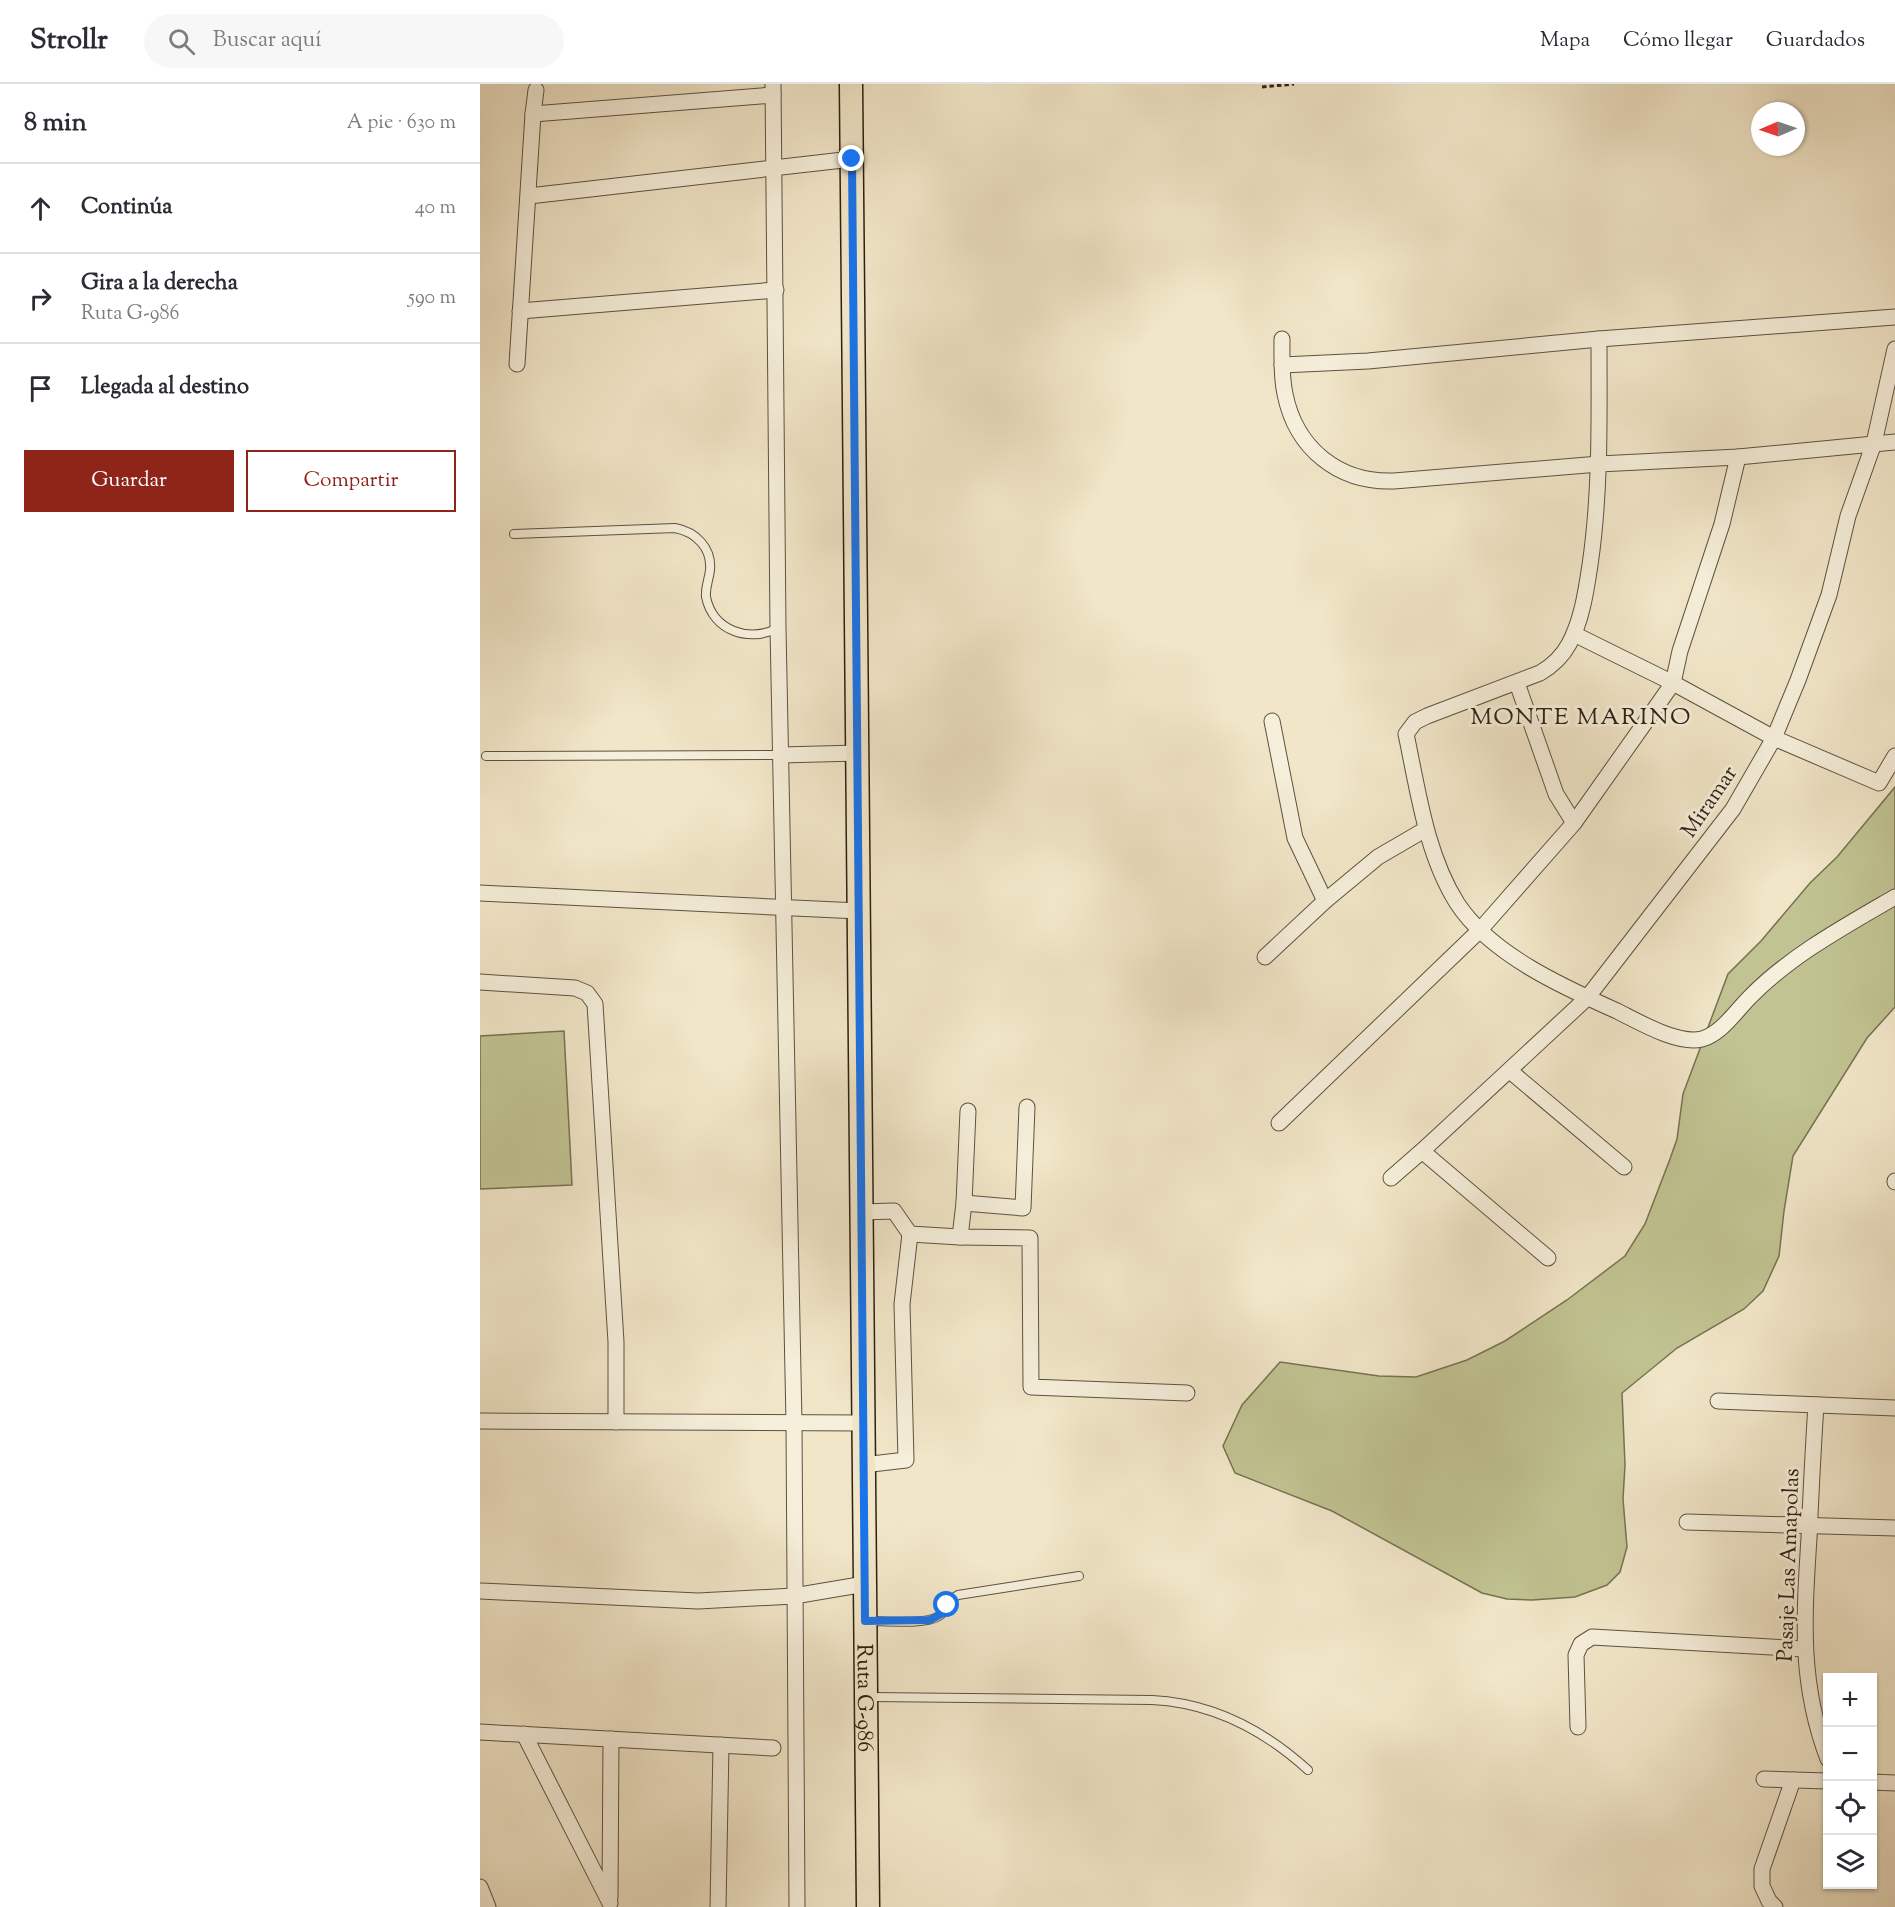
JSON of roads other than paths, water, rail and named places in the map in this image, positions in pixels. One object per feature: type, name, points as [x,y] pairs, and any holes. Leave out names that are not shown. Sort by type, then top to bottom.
[{"type":"main road","name":"Ruta G-986","points":[[851,84],[868,1907]]},
{"type":"street","points":[[517,364],[536,90]]},
{"type":"street","points":[[533,114],[773,90],[778,628],[794,1423],[798,1907]]},
{"type":"street","points":[[529,196],[852,159]]},
{"type":"street","points":[[520,311],[776,290]]},
{"type":"street","points":[[1282,365],[1368,361],[1599,339],[1895,317]]},
{"type":"street","points":[[1282,339],[1285,396],[1294,422],[1302,435],[1327,462],[1349,475],[1371,481],[1394,482],[1599,464],[1738,457],[1895,442]]},
{"type":"street","points":[[1599,339],[1599,464],[1590,562],[1583,602],[1574,634],[1563,653],[1548,668],[1517,683],[1427,716],[1415,722],[1406,734],[1426,829],[1450,891],[1466,915],[1480,930],[1528,965],[1587,998],[1683,1039],[1703,1039],[1717,1031],[1777,973],[1854,920],[1895,897]]},
{"type":"street","name":"Miramar","points":[[1391,1178],[1587,998],[1733,809],[1774,738],[1829,595],[1848,516],[1874,443],[1895,349]]},
{"type":"street","points":[[1279,1123],[1480,930],[1574,823],[1673,683],[1680,651],[1722,525],[1738,457]]},
{"type":"street","points":[[1574,634],[1673,683],[1774,738],[1880,783],[1895,756]]},
{"type":"street","points":[[1517,683],[1556,794],[1574,823]]},
{"type":"street","points":[[1272,721],[1295,838],[1325,901]]},
{"type":"street","points":[[781,755],[858,753]]},
{"type":"street","points":[[1265,957],[1325,901],[1378,857],[1426,829]]},
{"type":"street","points":[[480,893],[859,911]]},
{"type":"street","points":[[480,982],[575,988],[587,993],[595,1004],[616,1342],[616,1422]]},
{"type":"street","points":[[1510,1071],[1624,1167]]},
{"type":"street","points":[[964,1203],[1023,1208],[1027,1107]]},
{"type":"street","points":[[960,1237],[964,1203],[968,1110]]},
{"type":"street","points":[[1422,1151],[1548,1258]]},
{"type":"street","points":[[861,1212],[894,1211],[910,1234],[902,1304],[906,1460],[863,1465]]},
{"type":"street","points":[[910,1234],[1029,1238],[1031,1388],[1187,1393]]},
{"type":"street","points":[[1718,1401],[1895,1408]]},
{"type":"street","name":"Pasaje Las Amapolas","points":[[1816,1405],[1805,1599],[1805,1649],[1813,1714],[1823,1747]]},
{"type":"street","points":[[480,1421],[863,1424]]},
{"type":"street","points":[[1687,1522],[1895,1528]]},
{"type":"street","points":[[480,1592],[698,1601],[794,1596],[865,1584]]},
{"type":"street","points":[[1578,1727],[1575,1655],[1581,1644],[1592,1637],[1805,1649]]},
{"type":"street","points":[[480,1732],[773,1748]]},
{"type":"street","points":[[524,1734],[610,1905]]},
{"type":"street","points":[[610,1905],[611,1739]]},
{"type":"street","points":[[718,1907],[721,1745]]},
{"type":"street","points":[[1764,1779],[1823,1781]]},
{"type":"street","points":[[1775,1907],[1769,1901],[1762,1886],[1762,1869],[1793,1780]]},
{"type":"street","points":[[1877,1782],[1895,1783]]},
{"type":"street","points":[[480,1887],[488,1907]]},
{"type":"lane","points":[[513,534],[675,528],[685,530],[700,540],[709,557],[711,567],[705,586],[706,595],[717,620],[732,631],[751,636],[778,628]]},
{"type":"lane","points":[[486,756],[781,755]]},
{"type":"lane","points":[[865,1621],[930,1620],[941,1614],[949,1602],[958,1595],[1079,1576]]},
{"type":"lane","points":[[866,1697],[1152,1700],[1192,1704],[1214,1711],[1255,1730],[1292,1755],[1308,1770]]},
{"type":"district","name":"MONTE MARINO","points":[[1581,716]]}]
